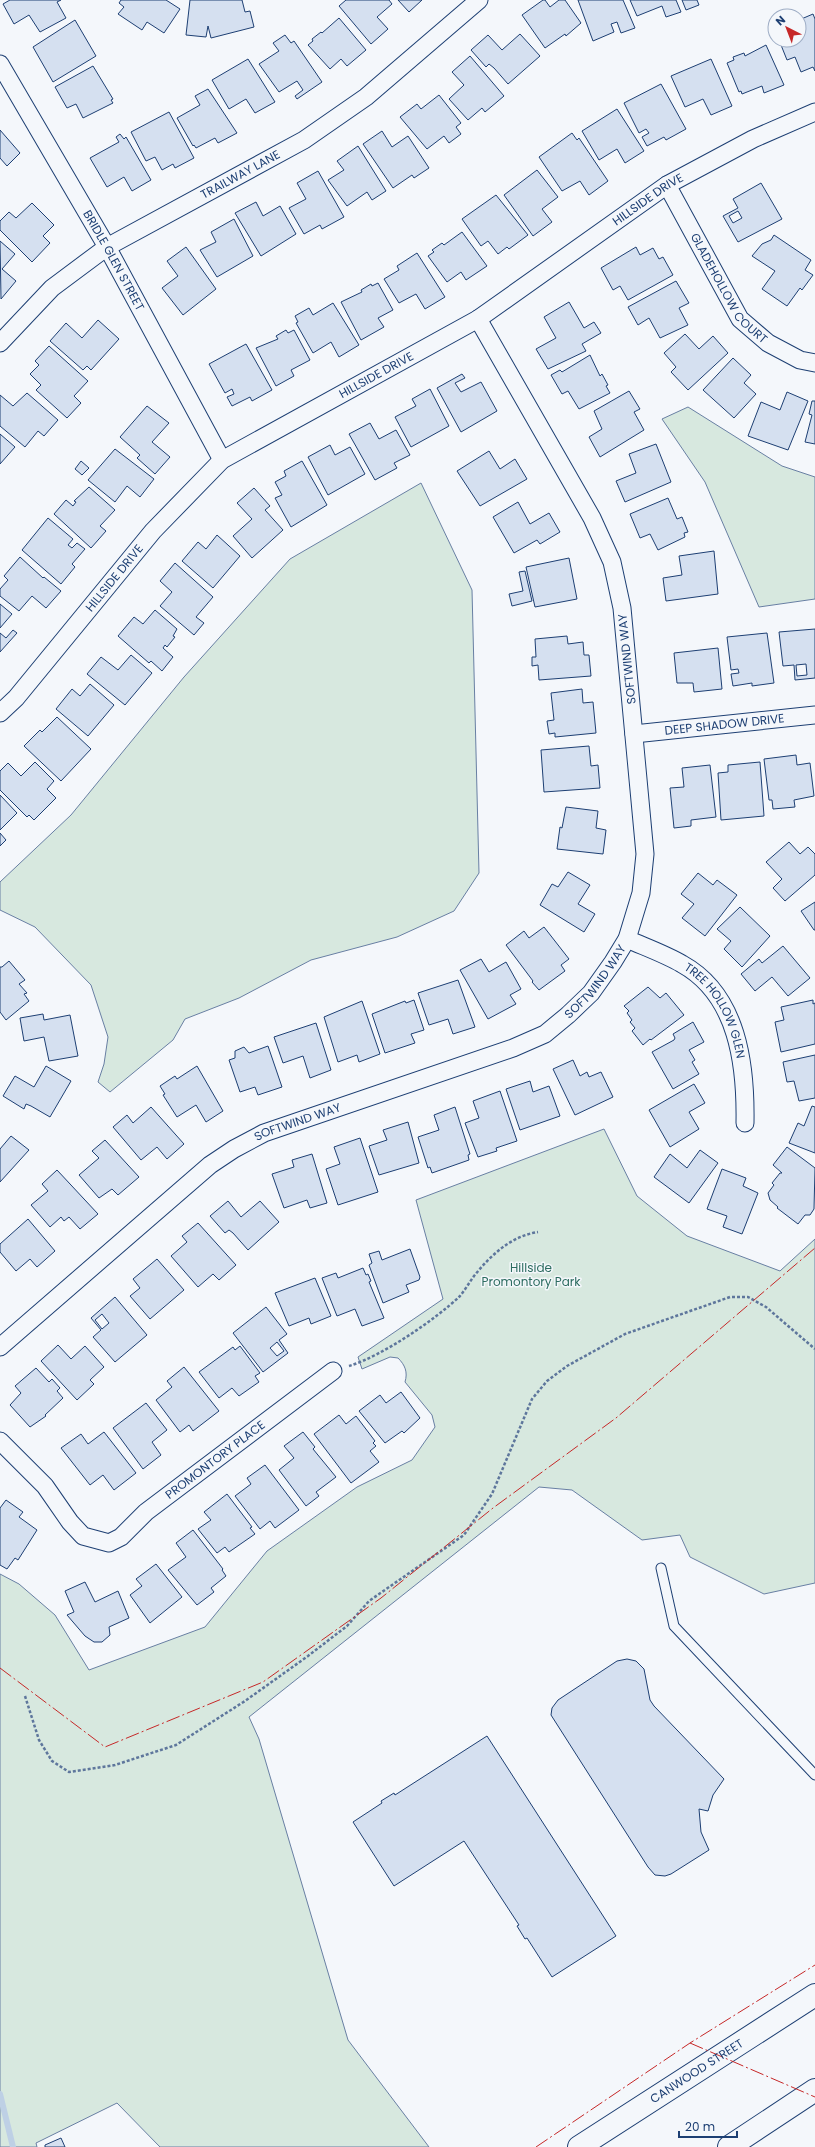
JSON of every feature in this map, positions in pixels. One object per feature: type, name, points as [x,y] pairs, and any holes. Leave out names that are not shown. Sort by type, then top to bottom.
[{"type":"main road","name":"CANWOOD STREET","points":[[579,2147],[815,1995]]},
{"type":"main road","points":[[729,2147],[815,2090]]},
{"type":"street","name":"TRAILWAY LANE","points":[[0,343],[52,288],[107,247],[304,140],[366,97],[479,0]]},
{"type":"street","name":"BRIDLE GLEN STREET","points":[[0,64],[107,247],[222,460]]},
{"type":"street","name":"HILLSIDE DRIVE","points":[[0,714],[16,698],[153,531],[222,460],[478,319],[667,186],[753,139],[815,112]]},
{"type":"street","name":"GLADEHOLLOW COURT","points":[[667,186],[740,319],[768,343],[800,360],[815,363]]},
{"type":"street","name":"SOFTWIND WAY","points":[[0,1347],[210,1165],[234,1148],[264,1133],[513,1048],[545,1034],[591,993],[627,939],[641,893],[645,854],[622,608],[612,562],[592,518],[478,319]]},
{"type":"street","name":"DEEP SHADOW DRIVE","points":[[634,734],[815,715]]},
{"type":"street","name":"TREE HOLLOW GLEN","points":[[627,939],[683,964],[705,981],[730,1016],[742,1054],[746,1090],[745,1123]]},
{"type":"street","name":"PROMONTORY PLACE","points":[[0,1441],[45,1486],[70,1522],[83,1536],[109,1543],[121,1537],[146,1512],[333,1371]]},
{"type":"lane","points":[[661,1568],[674,1626],[815,1775]]},
{"type":"path","points":[[333,1371],[366,1361],[441,1313],[461,1294],[476,1275],[504,1245],[527,1234],[538,1232]]},
{"type":"path","points":[[24,1696],[39,1740],[52,1761],[69,1772],[116,1765],[176,1745],[245,1701],[302,1661],[347,1626],[369,1601],[464,1535],[492,1494],[532,1399],[547,1381],[567,1366],[625,1334],[730,1297],[748,1297],[766,1307],[815,1349]]},
{"type":"green space","points":[[688,407],[782,466],[815,477],[815,599],[759,607],[705,482],[662,419]]},
{"type":"green space","points":[[421,483],[472,590],[479,873],[454,911],[397,937],[311,960],[239,998],[185,1019],[173,1040],[110,1092],[98,1082],[104,1064],[108,1037],[91,985],[35,927],[0,910],[0,882],[71,815],[184,677],[290,559]]},
{"type":"green space","name":"Hillside Promontory Park","points":[[604,1129],[637,1196],[687,1236],[780,1271],[815,1239],[815,1583],[764,1594],[690,1557],[680,1535],[642,1540],[572,1490],[539,1487],[249,1717],[259,1739],[348,2040],[429,2147],[160,2147],[117,2103],[36,2143],[37,2147],[0,2147],[0,1574],[19,1584],[55,1615],[89,1670],[205,1627],[267,1551],[357,1487],[412,1460],[435,1427],[432,1415],[405,1382],[405,1369],[398,1358],[390,1357],[362,1369],[358,1357],[443,1299],[416,1200]]},
{"type":"building","points":[[10,0],[61,0],[57,2],[66,18],[40,32],[29,15],[14,24],[3,4]]},
{"type":"building","points":[[121,0],[166,0],[180,9],[164,33],[147,22],[142,30],[118,14],[124,7],[119,3]]},
{"type":"building","points":[[190,0],[242,0],[245,12],[250,11],[254,27],[211,38],[208,26],[206,37],[186,35]]},
{"type":"building","points":[[346,0],[389,0],[392,4],[377,17],[388,29],[371,44],[339,6]]},
{"type":"building","points":[[398,0],[422,0],[409,12]]},
{"type":"building","points":[[545,0],[550,7],[559,0],[565,0],[581,23],[566,36],[565,34],[545,48],[522,15]]},
{"type":"building","points":[[578,0],[623,0],[635,28],[621,33],[617,22],[611,24],[614,32],[593,41]]},
{"type":"building","points":[[630,0],[676,0],[681,12],[666,17],[662,6],[637,16]]},
{"type":"building","points":[[682,0],[697,0],[699,5],[686,10]]},
{"type":"building","points":[[813,14],[815,19],[815,71],[813,67],[801,72],[795,57],[787,60],[782,48],[807,48],[807,17]]},
{"type":"building","points":[[339,18],[366,50],[347,66],[341,59],[330,69],[308,45],[313,41],[312,39],[321,32],[322,33]]},
{"type":"building","points":[[75,20],[96,56],[53,82],[33,47]]},
{"type":"building","points":[[520,34],[540,56],[508,84],[489,64],[486,67],[471,50],[488,35],[502,50]]},
{"type":"building","points":[[285,35],[291,43],[294,41],[322,82],[297,99],[295,96],[303,90],[297,81],[279,92],[259,64],[279,51],[273,43]]},
{"type":"building","points":[[766,45],[784,85],[764,93],[762,86],[742,94],[741,91],[739,92],[727,63],[734,60],[733,57],[744,53],[745,56]]},
{"type":"building","points":[[470,56],[504,96],[485,112],[482,108],[468,120],[449,99],[464,85],[452,72]]},
{"type":"building","points":[[248,59],[275,102],[255,113],[246,99],[229,109],[212,80]]},
{"type":"building","points":[[711,59],[732,106],[711,115],[703,99],[685,107],[671,76]]},
{"type":"building","points":[[93,66],[113,99],[111,100],[113,103],[83,118],[76,104],[67,108],[55,87]]},
{"type":"building","points":[[661,84],[686,129],[666,140],[664,137],[647,146],[642,137],[649,133],[646,129],[639,133],[624,103]]},
{"type":"building","points":[[208,89],[237,133],[218,143],[215,138],[196,148],[194,145],[193,146],[177,118],[200,105],[195,96]]},
{"type":"building","points":[[439,95],[461,123],[456,127],[461,134],[449,143],[444,136],[427,149],[400,117],[417,104],[421,109]]},
{"type":"building","points":[[617,109],[644,151],[625,163],[617,149],[599,160],[582,131]]},
{"type":"building","points":[[169,112],[194,158],[175,168],[173,164],[162,170],[155,157],[146,161],[131,132]]},
{"type":"building","points":[[0,130],[20,153],[7,166],[0,158]]},
{"type":"building","points":[[382,131],[392,147],[408,136],[429,168],[414,178],[412,175],[393,188],[363,144]]},
{"type":"building","points":[[572,133],[577,140],[579,138],[608,181],[589,195],[580,181],[562,191],[539,157]]},
{"type":"building","points":[[120,134],[124,139],[126,137],[151,180],[132,191],[124,177],[107,187],[90,158],[119,142],[116,137]]},
{"type":"building","points":[[358,146],[386,191],[372,200],[367,192],[347,206],[328,180],[344,170],[337,161]]},
{"type":"building","points":[[537,170],[558,197],[542,209],[552,222],[533,236],[504,195]]},
{"type":"building","points":[[318,171],[344,217],[322,229],[320,225],[304,234],[289,208],[306,199],[297,183]]},
{"type":"building","points":[[761,183],[782,219],[738,242],[723,216],[738,208],[733,199]],"holes":[[[738,211],[742,218],[733,223],[729,216]]]},
{"type":"building","points":[[496,195],[528,235],[509,249],[507,247],[498,254],[488,241],[481,246],[462,219]]},
{"type":"building","points":[[256,202],[263,216],[280,206],[296,234],[261,256],[235,213]]},
{"type":"building","points":[[32,203],[54,225],[43,236],[50,243],[32,262],[0,230],[0,221],[9,212],[16,218]]},
{"type":"building","points":[[234,219],[253,256],[217,277],[200,250],[216,242],[211,232]]},
{"type":"building","points":[[462,232],[487,266],[466,280],[461,272],[447,282],[428,256],[434,252],[432,250],[442,243],[444,245]]},
{"type":"building","points":[[774,235],[811,260],[805,270],[813,275],[802,290],[800,288],[787,306],[762,289],[775,271],[752,256],[762,244],[771,240]]},
{"type":"building","points":[[0,241],[15,254],[2,269],[16,281],[1,299]]},
{"type":"building","points":[[186,247],[216,289],[183,315],[162,288],[178,276],[167,261]]},
{"type":"building","points":[[636,247],[640,255],[653,248],[659,259],[663,257],[673,275],[628,300],[620,286],[613,290],[601,268]]},
{"type":"building","points":[[417,253],[445,297],[425,309],[416,294],[399,303],[384,279],[399,270],[397,266]]},
{"type":"building","points":[[676,281],[689,303],[679,308],[688,325],[660,338],[649,318],[638,325],[628,307]]},
{"type":"building","points":[[378,283],[393,310],[378,318],[384,327],[361,340],[341,302],[362,292],[361,290],[371,284],[372,286]]},
{"type":"building","points":[[569,302],[584,328],[594,322],[601,333],[582,344],[586,351],[548,369],[536,349],[556,338],[544,317]]},
{"type":"building","points":[[333,303],[359,345],[339,357],[331,342],[313,353],[296,323],[298,322],[295,316],[309,308],[313,315]]},
{"type":"building","points":[[98,320],[119,339],[91,370],[87,366],[83,370],[50,341],[66,323],[82,338]]},
{"type":"building","points":[[286,330],[288,333],[294,330],[310,360],[291,370],[294,376],[276,386],[256,348],[278,339],[276,336]]},
{"type":"building","points":[[685,334],[699,349],[713,336],[728,353],[688,390],[671,372],[676,367],[664,353]]},
{"type":"building","points":[[246,344],[272,390],[252,401],[250,397],[232,406],[227,397],[234,394],[232,389],[225,393],[209,364]]},
{"type":"building","points":[[49,346],[88,381],[74,396],[81,403],[67,418],[36,390],[41,385],[30,374],[39,365],[35,361]]},
{"type":"building","points":[[590,355],[600,376],[602,374],[608,385],[606,386],[610,393],[579,409],[568,391],[562,394],[551,375],[560,370],[562,372]]},
{"type":"building","points":[[733,358],[751,375],[744,383],[756,394],[734,418],[703,390]]},
{"type":"building","points":[[462,374],[465,378],[455,383],[461,392],[481,382],[497,411],[461,432],[437,388]]},
{"type":"building","points":[[430,389],[449,426],[411,447],[395,417],[416,406],[412,399]]},
{"type":"building","points":[[629,391],[640,409],[634,412],[644,430],[600,457],[589,437],[602,429],[594,411]]},
{"type":"building","points":[[787,392],[808,401],[788,450],[748,436],[761,402],[780,410]]},
{"type":"building","points":[[27,393],[58,420],[44,436],[38,431],[25,447],[0,426],[0,395],[13,406]]},
{"type":"building","points":[[812,401],[815,401],[815,444],[805,442],[812,415],[809,414]]},
{"type":"building","points":[[147,406],[169,423],[152,442],[170,457],[155,474],[137,458],[140,455],[120,437]]},
{"type":"building","points":[[370,423],[379,439],[396,430],[410,455],[394,463],[397,468],[375,480],[349,434]]},
{"type":"building","points":[[0,434],[15,447],[0,464]]},
{"type":"building","points":[[656,444],[671,482],[625,502],[616,481],[636,473],[629,454]]},
{"type":"building","points":[[330,445],[335,455],[350,447],[365,474],[328,495],[308,457]]},
{"type":"building","points":[[115,449],[154,479],[140,497],[127,486],[115,502],[88,480]]},
{"type":"building","points":[[489,451],[500,469],[515,459],[527,479],[480,506],[457,471]]},
{"type":"building","points":[[81,461],[89,468],[82,475],[75,469]]},
{"type":"building","points":[[302,461],[327,505],[291,527],[275,498],[282,495],[275,482],[286,476],[284,471]]},
{"type":"building","points":[[89,487],[115,510],[100,526],[106,531],[91,548],[54,514],[66,500],[73,506],[76,502],[74,501]]},
{"type":"building","points":[[254,488],[270,506],[265,510],[283,530],[252,558],[233,536],[252,519],[237,503]]},
{"type":"building","points":[[668,498],[677,519],[682,517],[688,532],[684,533],[685,537],[658,550],[650,534],[640,538],[630,514]]},
{"type":"building","points":[[518,502],[530,524],[549,513],[560,532],[540,544],[537,540],[514,553],[493,517]]},
{"type":"building","points":[[48,518],[73,539],[68,545],[72,548],[77,543],[85,549],[72,564],[75,567],[61,584],[22,550]]},
{"type":"building","points":[[217,535],[240,556],[213,588],[182,561],[198,542],[206,549]]},
{"type":"building","points":[[714,551],[718,594],[666,601],[663,578],[682,575],[679,556]]},
{"type":"building","points":[[20,557],[43,578],[44,577],[61,591],[46,608],[32,596],[19,611],[0,596],[0,589],[8,580],[4,576]]},
{"type":"building","points":[[569,558],[577,599],[535,607],[526,567]]},
{"type":"building","points":[[175,563],[213,597],[196,617],[204,623],[194,635],[160,606],[172,592],[160,581]]},
{"type":"building","points":[[525,571],[532,601],[512,606],[509,594],[523,591],[519,572]]},
{"type":"building","points":[[0,604],[12,614],[0,628]]},
{"type":"building","points":[[155,610],[177,629],[173,636],[175,637],[167,647],[165,645],[163,648],[173,657],[162,671],[151,661],[149,663],[118,636],[134,617],[143,624]]},
{"type":"building","points":[[815,629],[815,678],[795,680],[794,665],[783,666],[779,632]],"holes":[[[806,664],[807,675],[797,676],[796,665]]]},
{"type":"building","points":[[13,630],[17,633],[0,652],[0,633],[6,638]]},
{"type":"building","points":[[767,633],[774,683],[752,686],[752,683],[733,686],[731,674],[739,673],[738,669],[731,670],[727,637]]},
{"type":"building","points":[[567,636],[568,644],[583,642],[584,655],[589,655],[591,676],[539,680],[538,665],[532,666],[532,657],[536,657],[535,639]]},
{"type":"building","points":[[718,648],[722,689],[694,692],[693,683],[677,683],[674,653]]},
{"type":"building","points":[[131,655],[152,673],[125,705],[87,674],[101,657],[118,670]]},
{"type":"building","points":[[90,684],[114,705],[88,736],[56,709],[72,689],[80,696]]},
{"type":"building","points":[[582,689],[583,703],[593,702],[596,733],[555,737],[555,733],[549,734],[547,721],[554,720],[551,693]]},
{"type":"building","points":[[57,717],[91,749],[61,781],[24,746],[40,730],[42,732]]},
{"type":"building","points":[[589,746],[591,766],[598,765],[600,788],[544,792],[541,750]]},
{"type":"building","points":[[796,755],[797,765],[810,763],[814,796],[794,800],[795,807],[773,809],[772,800],[769,800],[764,759]]},
{"type":"building","points":[[35,762],[54,781],[47,789],[56,798],[34,820],[29,815],[27,817],[0,790],[0,771],[8,763],[21,776]]},
{"type":"building","points":[[760,762],[764,816],[721,820],[718,773],[728,772],[728,765]]},
{"type":"building","points":[[710,765],[716,817],[691,820],[691,826],[674,828],[670,788],[684,787],[682,768]]},
{"type":"building","points":[[0,795],[17,813],[0,830]]},
{"type":"building","points":[[566,807],[598,811],[596,828],[606,830],[603,854],[557,849],[560,827],[562,828]]},
{"type":"building","points":[[0,833],[6,840],[0,846]]},
{"type":"building","points":[[789,842],[800,854],[808,847],[815,854],[815,875],[785,901],[773,888],[782,879],[766,862]]},
{"type":"building","points":[[568,872],[590,885],[578,904],[595,914],[584,932],[540,905],[552,884],[558,887]]},
{"type":"building","points":[[698,873],[713,885],[717,880],[737,895],[705,936],[682,918],[694,904],[681,894]]},
{"type":"building","points":[[815,902],[815,930],[814,930],[801,911]]},
{"type":"building","points":[[740,907],[770,936],[742,967],[724,949],[731,941],[717,929]]},
{"type":"building","points":[[544,927],[569,959],[561,965],[565,971],[539,990],[506,945],[524,931],[529,938]]},
{"type":"building","points":[[783,946],[810,978],[788,996],[772,977],[755,991],[741,974],[759,959],[762,963]]},
{"type":"building","points":[[481,959],[489,972],[506,962],[521,989],[510,995],[516,1004],[488,1019],[460,970]]},
{"type":"building","points":[[9,961],[25,980],[19,984],[27,993],[24,994],[29,1001],[6,1020],[0,1012],[0,967]]},
{"type":"building","points":[[458,980],[475,1027],[453,1034],[448,1019],[429,1025],[418,993]]},
{"type":"building","points":[[648,987],[660,998],[666,993],[684,1015],[643,1045],[632,1031],[635,1028],[630,1022],[632,1020],[627,1013],[629,1011],[624,1006]]},
{"type":"building","points":[[414,1000],[424,1030],[411,1034],[415,1043],[385,1053],[372,1014],[405,1001],[406,1003]]},
{"type":"building","points":[[813,1000],[813,1004],[815,1003],[815,1044],[781,1052],[775,1022],[784,1020],[781,1007]]},
{"type":"building","points":[[362,1001],[380,1054],[359,1062],[357,1055],[338,1062],[324,1017]]},
{"type":"building","points":[[43,1014],[44,1020],[70,1015],[78,1056],[49,1061],[44,1037],[24,1041],[20,1018]]},
{"type":"building","points":[[693,1022],[704,1042],[689,1050],[695,1060],[692,1062],[699,1074],[673,1089],[652,1052],[674,1040],[675,1038],[673,1034]]},
{"type":"building","points":[[316,1023],[331,1070],[310,1078],[303,1056],[283,1063],[274,1037]]},
{"type":"building","points":[[268,1046],[282,1087],[258,1095],[255,1087],[240,1092],[229,1060],[235,1058],[235,1051],[244,1047],[249,1053]]},
{"type":"building","points":[[815,1055],[815,1098],[799,1101],[794,1081],[787,1082],[783,1062]]},
{"type":"building","points":[[573,1060],[580,1076],[587,1072],[589,1077],[601,1072],[613,1097],[575,1115],[553,1069]]},
{"type":"building","points":[[46,1066],[71,1081],[50,1117],[26,1104],[24,1109],[3,1096],[15,1076],[34,1087]]},
{"type":"building","points":[[197,1066],[223,1111],[206,1122],[196,1105],[177,1117],[163,1095],[165,1094],[160,1086],[175,1076],[177,1079]]},
{"type":"building","points":[[530,1081],[533,1092],[549,1086],[560,1116],[520,1130],[506,1089]]},
{"type":"building","points":[[694,1084],[705,1103],[689,1112],[699,1129],[670,1147],[649,1110]]},
{"type":"building","points":[[500,1091],[517,1141],[496,1148],[497,1151],[478,1157],[465,1123],[479,1118],[473,1101]]},
{"type":"building","points":[[812,1106],[815,1107],[815,1153],[789,1143],[798,1123],[804,1126]]},
{"type":"building","points":[[151,1107],[184,1144],[167,1159],[157,1147],[141,1160],[113,1127],[127,1115],[133,1123]]},
{"type":"building","points":[[455,1107],[470,1154],[468,1155],[469,1160],[432,1173],[430,1167],[428,1168],[418,1137],[439,1130],[434,1115]]},
{"type":"building","points":[[408,1122],[419,1163],[379,1175],[369,1146],[387,1140],[383,1130]]},
{"type":"building","points":[[11,1136],[29,1150],[0,1182],[0,1149]]},
{"type":"building","points":[[360,1138],[378,1192],[338,1205],[326,1169],[340,1164],[334,1147]]},
{"type":"building","points":[[105,1140],[139,1177],[118,1195],[112,1189],[99,1198],[79,1175],[99,1158],[92,1151]]},
{"type":"building","points":[[787,1147],[815,1168],[814,1209],[810,1215],[805,1215],[798,1224],[777,1208],[778,1207],[770,1200],[768,1193],[774,1185],[772,1183],[780,1173],[782,1173],[773,1165]]},
{"type":"building","points":[[700,1150],[718,1163],[689,1203],[654,1177],[670,1154],[687,1168]]},
{"type":"building","points":[[312,1154],[327,1203],[310,1208],[307,1200],[284,1208],[272,1174],[294,1167],[292,1160]]},
{"type":"building","points":[[722,1169],[746,1178],[743,1186],[758,1193],[742,1234],[723,1227],[727,1216],[707,1209]]},
{"type":"building","points":[[57,1170],[98,1214],[80,1229],[69,1217],[64,1221],[61,1217],[50,1227],[31,1205],[48,1191],[42,1184]]},
{"type":"building","points":[[228,1201],[241,1217],[260,1201],[279,1222],[248,1250],[229,1230],[225,1233],[210,1216]]},
{"type":"building","points":[[28,1219],[55,1251],[37,1267],[30,1259],[16,1271],[0,1252],[0,1244]]},
{"type":"building","points":[[198,1223],[236,1265],[219,1280],[213,1274],[198,1287],[171,1256],[187,1242],[182,1236]]},
{"type":"building","points":[[410,1249],[420,1277],[419,1280],[406,1285],[409,1292],[383,1303],[369,1265],[372,1263],[369,1254],[379,1251],[382,1260]]},
{"type":"building","points":[[157,1259],[184,1290],[150,1319],[130,1296],[140,1288],[133,1279]]},
{"type":"building","points":[[363,1268],[371,1281],[369,1282],[384,1318],[362,1326],[355,1309],[337,1316],[322,1278],[336,1273],[338,1278]]},
{"type":"building","points":[[315,1278],[331,1316],[311,1324],[309,1318],[289,1326],[275,1293]]},
{"type":"building","points":[[115,1297],[147,1335],[115,1362],[93,1337],[101,1330],[91,1318]],"holes":[[[102,1314],[109,1323],[102,1329],[95,1320]]]},
{"type":"building","points":[[266,1307],[287,1334],[279,1340],[288,1353],[263,1372],[233,1333]],"holes":[[[277,1342],[284,1351],[277,1356],[270,1348]]]},
{"type":"building","points":[[58,1345],[71,1359],[85,1346],[104,1367],[90,1380],[94,1384],[77,1400],[41,1361]]},
{"type":"building","points":[[240,1346],[260,1373],[255,1376],[259,1382],[239,1396],[232,1388],[219,1398],[199,1372],[233,1347],[235,1350]]},
{"type":"building","points":[[184,1367],[219,1411],[193,1431],[189,1425],[180,1432],[156,1400],[172,1387],[167,1381]]},
{"type":"building","points":[[36,1368],[49,1382],[52,1379],[60,1388],[57,1391],[63,1398],[45,1415],[46,1416],[30,1427],[10,1405],[21,1393],[15,1386]]},
{"type":"building","points":[[401,1392],[420,1418],[404,1433],[402,1431],[385,1443],[359,1411],[380,1395],[386,1403]]},
{"type":"building","points":[[146,1403],[167,1430],[152,1442],[161,1455],[143,1469],[113,1428]]},
{"type":"building","points":[[339,1415],[346,1424],[356,1416],[375,1441],[373,1443],[376,1446],[370,1451],[379,1462],[351,1483],[314,1434]]},
{"type":"building","points":[[104,1432],[136,1473],[114,1490],[103,1475],[90,1485],[61,1448],[81,1434],[88,1444]]},
{"type":"building","points":[[303,1432],[315,1447],[313,1449],[336,1477],[316,1492],[319,1496],[306,1506],[279,1470],[294,1458],[284,1446]]},
{"type":"building","points":[[265,1465],[299,1510],[275,1528],[270,1521],[260,1529],[235,1496],[251,1484],[247,1478]]},
{"type":"building","points":[[227,1494],[252,1527],[250,1528],[255,1534],[229,1552],[225,1547],[217,1553],[198,1529],[211,1520],[204,1512]]},
{"type":"building","points":[[6,1500],[23,1512],[19,1517],[37,1530],[18,1560],[15,1558],[7,1569],[0,1565],[0,1508]]},
{"type":"building","points":[[193,1530],[223,1569],[222,1570],[226,1576],[211,1588],[214,1592],[197,1605],[168,1570],[186,1557],[176,1543]]},
{"type":"building","points":[[156,1564],[182,1597],[150,1623],[130,1595],[142,1586],[136,1579]]},
{"type":"building","points":[[85,1582],[95,1602],[118,1591],[129,1618],[109,1627],[110,1635],[102,1642],[94,1642],[85,1636],[67,1615],[74,1612],[65,1591]]},
{"type":"building","points":[[627,1659],[636,1661],[644,1669],[650,1700],[654,1706],[724,1779],[713,1795],[708,1811],[699,1809],[701,1832],[709,1850],[671,1874],[665,1876],[655,1875],[648,1867],[551,1715],[552,1708],[558,1700],[617,1661]]},
{"type":"building","points":[[487,1736],[616,1936],[552,1977],[527,1938],[525,1939],[517,1926],[519,1925],[464,1841],[394,1886],[353,1822],[382,1803],[381,1801],[394,1793],[395,1795]]},
{"type":"building","points":[[61,2138],[65,2147],[45,2147],[45,2145]]},
{"type":"waterway","points":[[0,2094],[13,2147]]},
{"type":"power","points":[[0,1668],[105,1747],[263,1682],[381,1598],[493,1508],[616,1418],[815,1248]]},
{"type":"power","points":[[536,2147],[690,2043],[815,1965]]},
{"type":"power","points":[[690,2043],[815,2097]]}]
